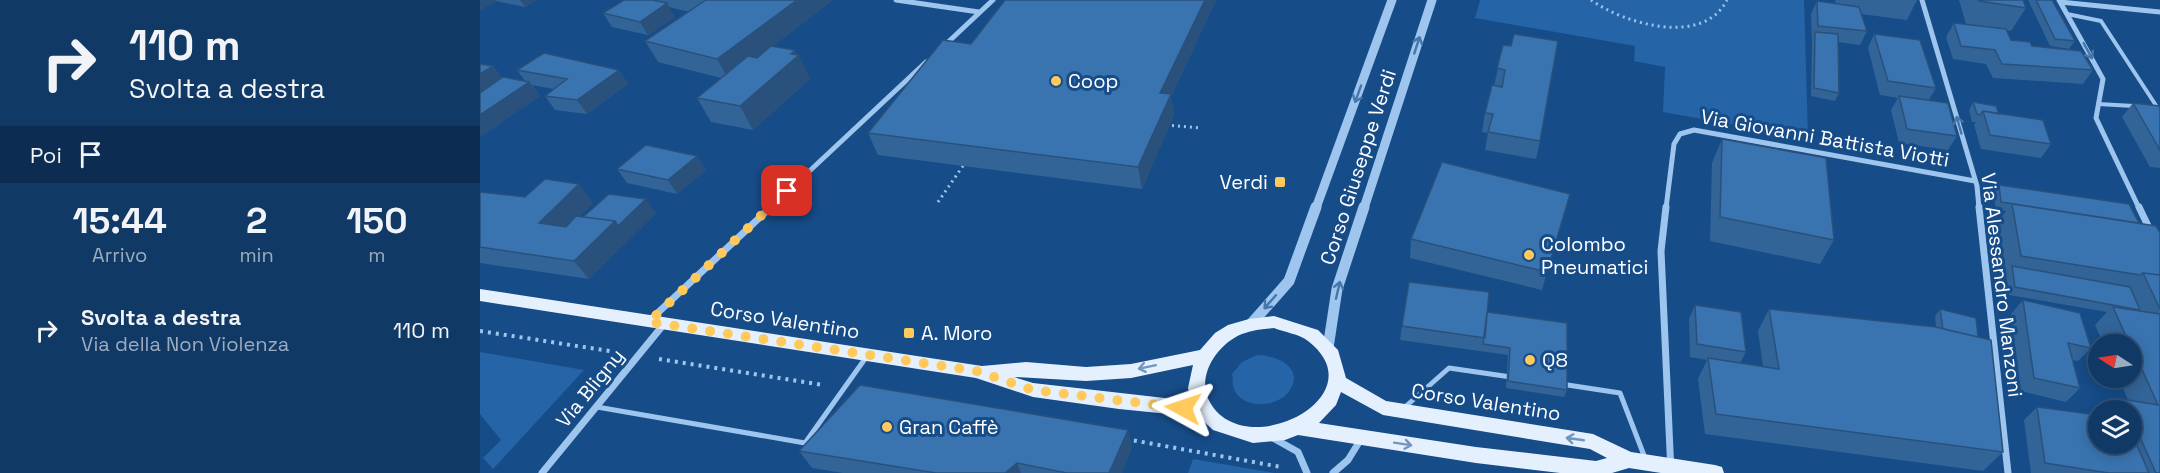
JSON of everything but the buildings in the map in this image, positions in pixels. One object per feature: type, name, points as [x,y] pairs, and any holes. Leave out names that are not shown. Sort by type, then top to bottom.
[{"type":"main road","name":"Corso Valentino","points":[[480,295],[976,371],[1026,369],[1098,373],[1131,371],[1204,356]]},
{"type":"main road","points":[[1205,410],[1197,392],[1197,373],[1204,356],[1225,335],[1252,323],[1274,322],[1295,325],[1314,334],[1328,348],[1336,364],[1338,382]]},
{"type":"main road","name":"Corso Valentino","points":[[976,371],[1033,390],[1119,402],[1205,410],[1217,423],[1233,433],[1252,438],[1273,438],[1304,429],[1321,416],[1333,400],[1338,382],[1383,408],[1593,442],[1638,462],[1671,470],[1715,473]]},
{"type":"main road","name":"Corso Valentino","points":[[1304,429],[1596,469],[1638,462]]},
{"type":"street","points":[[896,0],[980,12]]},
{"type":"street","points":[[940,50],[993,0]]},
{"type":"street","name":"Corso Giuseppe Verdi","points":[[1252,323],[1289,281],[1392,0]]},
{"type":"street","name":"Corso Giuseppe Verdi","points":[[1328,348],[1337,289],[1431,0]]},
{"type":"street","name":"Via Alessandro Manzoni","points":[[1922,0],[1975,182],[2008,473]]},
{"type":"street","points":[[2060,1],[2160,12]]},
{"type":"street","points":[[2060,1],[2103,79],[2096,118],[2155,242]]},
{"type":"street","name":"Via Bligny","points":[[542,473],[597,406],[656,323],[932,57]]},
{"type":"street","name":"Via Giovanni Battista Viotti","points":[[1671,470],[1661,251],[1674,144],[1680,134],[1694,130],[1975,182]]},
{"type":"street","name":"Corso Valentino","points":[[1273,438],[1298,452],[1306,472]]},
{"type":"street","points":[[1333,473],[1348,460],[1362,438]]},
{"type":"lane","points":[[2067,14],[2101,21],[2157,107],[2098,104]]},
{"type":"lane","points":[[597,406],[805,443],[867,356]]},
{"type":"lane","points":[[1400,411],[1449,368],[1517,378]]},
{"type":"lane","points":[[1551,383],[1620,393],[1638,462]]},
{"type":"path","points":[[1592,0],[1603,9],[1625,19],[1651,25],[1678,26],[1701,23],[1718,15],[1727,0]]},
{"type":"path","points":[[1158,124],[1201,128]]},
{"type":"path","points":[[938,202],[970,156]]},
{"type":"path","points":[[1115,437],[1306,472]]},
{"type":"shaded area","points":[[1480,0],[1804,0],[1808,138],[1663,112],[1665,67],[1634,61],[1635,46],[1475,18]]},
{"type":"shaded area","points":[[480,352],[584,370],[493,469],[483,458],[501,440],[480,414]]},
{"type":"shaded area","points":[[1257,355],[1279,360],[1291,368],[1294,374],[1294,382],[1290,390],[1285,396],[1270,403],[1245,401],[1238,396],[1233,386],[1232,374],[1242,362]]},
{"type":"shaded area","points":[[1193,459],[1275,473],[1188,473]]},
{"type":"place","name":"Coop","points":[[1056,81]]},
{"type":"place","name":"Verdi","points":[[1280,182]]},
{"type":"place","name":"Colombo Pneumatici","points":[[1529,255]]},
{"type":"place","name":"A. Moro","points":[[909,333]]},
{"type":"place","name":"Q8","points":[[1530,360]]},
{"type":"place","name":"Gran Caffè","points":[[887,427]]},
{"type":"route","points":[[787,191],[649,322],[976,371],[1033,390],[1183,408]]}]
